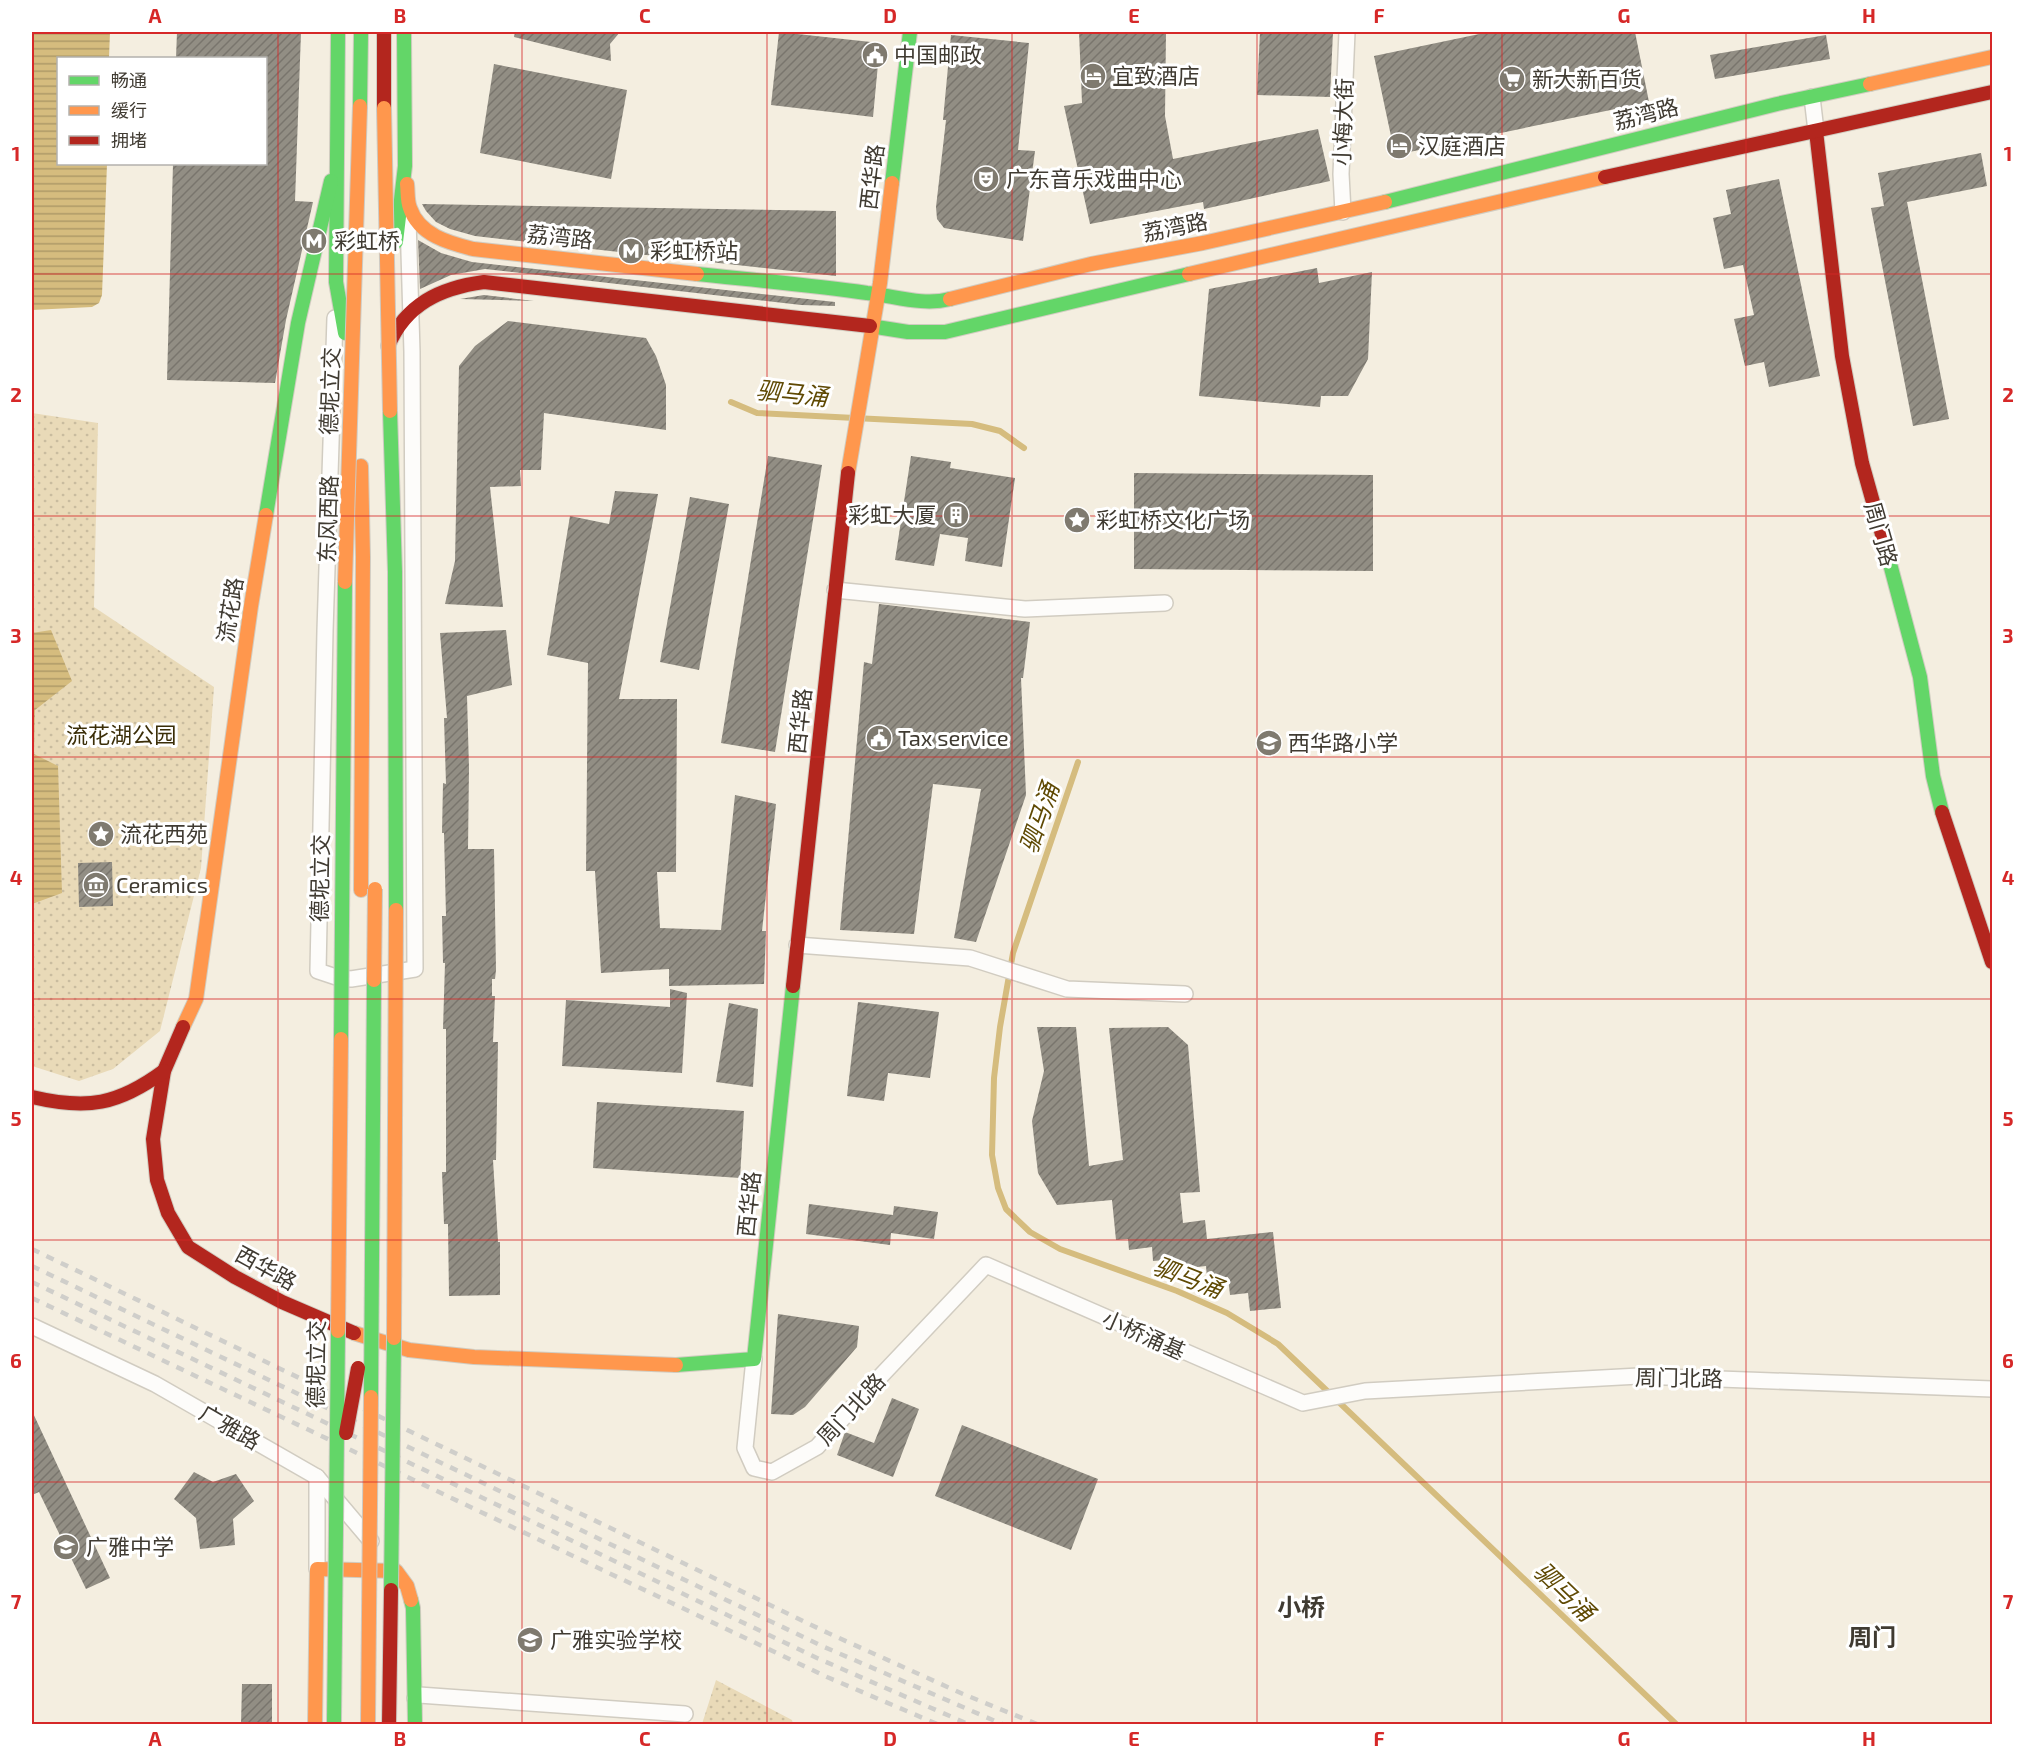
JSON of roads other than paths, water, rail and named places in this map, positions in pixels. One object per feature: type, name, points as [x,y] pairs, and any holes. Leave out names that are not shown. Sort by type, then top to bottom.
[{"type":"main road","name":"东风西路","points":[[336,282],[338,32]]},
{"type":"main road","name":"德坭立交","points":[[334,1725],[345,566],[359,168],[361,32]]},
{"type":"main road","points":[[384,32],[388,335],[397,682],[394,1369],[389,1725]]},
{"type":"main road","points":[[378,469],[380,372],[405,166],[404,32]]},
{"type":"main road","name":"西华路","points":[[188,1246],[235,1277],[282,1302],[344,1330],[409,1350],[474,1357],[673,1365],[754,1359],[849,466],[879,294],[910,32]]},
{"type":"main road","name":"荔湾路","points":[[411,310],[446,290],[463,284],[484,282],[926,334],[942,317],[1091,264],[1203,243],[1343,212],[1812,97],[1992,57]]},
{"type":"main road","name":"荔湾路","points":[[942,317],[1530,194],[1992,92]]},
{"type":"main road","name":"周门路","points":[[1816,131],[1842,356],[1862,463],[1920,677],[1933,776],[1939,803],[1992,962]]},
{"type":"main road","name":"流花路","points":[[188,1246],[168,1212],[157,1180],[153,1139],[164,1071],[196,999],[251,606],[298,323],[337,153]]},
{"type":"main road","name":"荔湾路","points":[[405,166],[410,208],[421,226],[435,237],[451,243],[473,249],[879,294],[923,302],[942,317]]},
{"type":"main road","points":[[336,282],[358,417],[372,554],[376,652]]},
{"type":"main road","points":[[380,372],[390,338],[411,310]]},
{"type":"main road","name":"德坭立交","points":[[359,1090],[361,907],[372,554]]},
{"type":"main road","name":"德坭立交","points":[[356,1725],[375,877]]},
{"type":"main road","points":[[32,1097],[61,1105],[92,1105],[120,1098],[136,1091],[164,1071]]},
{"type":"main road","name":"德坭立交","points":[[358,1323],[364,1368],[370,1497],[368,1725]]},
{"type":"main road","points":[[336,1488],[364,1368]]},
{"type":"main road","points":[[364,1368],[382,1434],[392,1497]]},
{"type":"main road","points":[[370,1497],[394,1369]]},
{"type":"main road","points":[[315,1725],[317,1569],[396,1571],[407,1586],[413,1608],[415,1725]]},
{"type":"street","name":"小梅大街","points":[[1343,212],[1341,174],[1347,32]]},
{"type":"street","name":"周门路","points":[[1812,97],[1816,131]]},
{"type":"street","points":[[405,166],[411,310]]},
{"type":"street","name":"东风西路","points":[[336,282],[326,584],[318,971],[339,978],[351,979],[415,969],[411,310]]},
{"type":"street","points":[[835,590],[1025,609],[1166,603]]},
{"type":"street","points":[[797,945],[970,958],[1067,989],[1185,994]]},
{"type":"street","name":"周门北路","points":[[754,1359],[745,1448],[754,1468],[772,1472],[817,1447],[986,1265]]},
{"type":"street","name":"小桥涌基","points":[[986,1265],[1303,1404]]},
{"type":"street","name":"广雅路","points":[[32,1326],[155,1384],[317,1477],[396,1571]]},
{"type":"street","name":"周门北路","points":[[1303,1404],[1365,1391],[1639,1376],[1992,1389]]},
{"type":"street","points":[[317,1477],[317,1569]]},
{"type":"street","points":[[415,1698],[419,1695],[685,1714]]},
{"type":"waterway","name":"驷马涌","points":[[731,402],[757,413],[972,424],[1000,431],[1024,448]]},
{"type":"waterway","name":"驷马涌","points":[[1078,762],[1013,953],[1000,1027],[994,1078],[992,1155],[998,1188],[1006,1209],[1030,1232],[1060,1249],[1177,1291],[1227,1313],[1278,1344],[1676,1724]]},
{"type":"railway","points":[[32,1249],[828,1633],[963,1694],[1037,1724]]},
{"type":"railway","points":[[32,1266],[822,1646],[1002,1724]]},
{"type":"railway","points":[[32,1282],[817,1658],[968,1724]]},
{"type":"railway","points":[[32,1298],[827,1677],[937,1724]]},
{"type":"place","name":"中国邮政","points":[[875,55]]},
{"type":"place","name":"宜致酒店","points":[[1093,76]]},
{"type":"place","name":"新大新百货","points":[[1512,79]]},
{"type":"place","name":"汉庭酒店","points":[[1399,146]]},
{"type":"place","name":"广东音乐戏曲中心","points":[[986,179]]},
{"type":"place","name":"彩虹桥","points":[[314,241]]},
{"type":"place","name":"彩虹桥站","points":[[631,251]]},
{"type":"place","name":"彩虹大厦","points":[[956,515]]},
{"type":"place","name":"彩虹桥文化广场","points":[[1077,520]]},
{"type":"place","name":"Tax service","points":[[879,738]]},
{"type":"place","name":"西华路小学","points":[[1269,743]]},
{"type":"place","name":"流花西苑","points":[[101,834]]},
{"type":"place","name":"Ceramics","points":[[96,885]]},
{"type":"place","name":"广雅中学","points":[[66,1547]]},
{"type":"place","name":"广雅实验学校","points":[[530,1640]]},
{"type":"district","name":"小桥","points":[[1301,1608]]},
{"type":"district","name":"周门","points":[[1872,1638]]},
{"type":"park label","name":"流花湖公园","points":[[121,735]]}]
